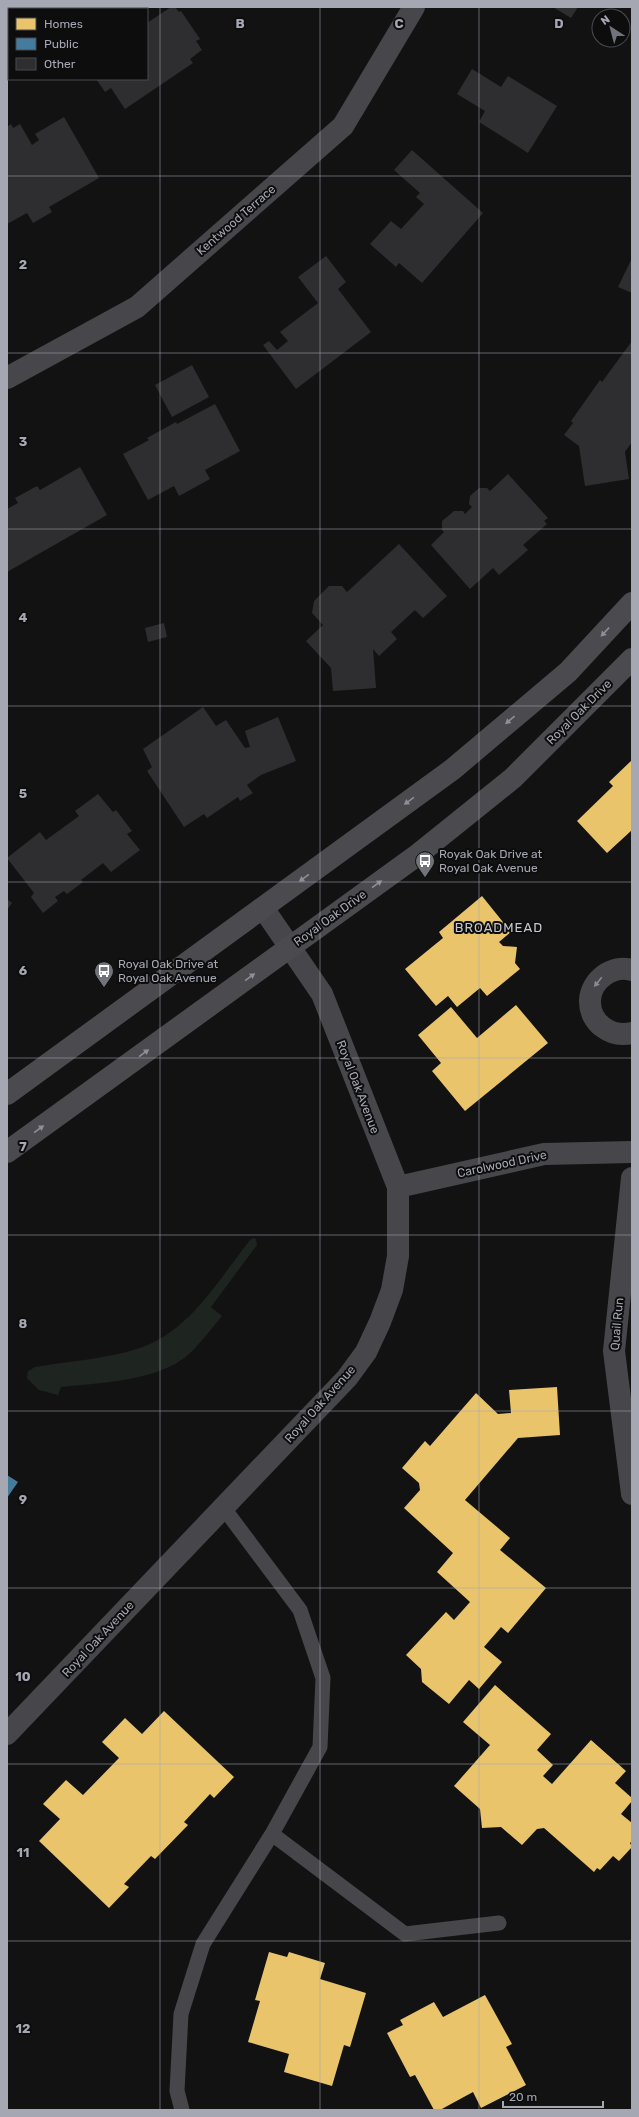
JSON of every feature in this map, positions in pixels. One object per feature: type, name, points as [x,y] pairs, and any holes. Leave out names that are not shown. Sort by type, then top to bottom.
[{"type":"main road","points":[[7,1094],[453,769],[568,672],[632,603]]},
{"type":"main road","name":"Royal Oak Drive","points":[[7,1152],[416,856],[512,778],[632,659]]},
{"type":"street","name":"Kentwood Terrace","points":[[7,378],[137,307],[343,126],[414,7]]},
{"type":"street","name":"Royal Oak Avenue","points":[[7,1734],[347,1378],[366,1352],[380,1322],[392,1290],[398,1256],[398,1187],[322,994],[263,908]]},
{"type":"street","points":[[632,970],[626,968],[608,971],[595,983],[590,1000],[594,1017],[606,1030],[622,1035],[632,1033]]},
{"type":"street","name":"Carolwood Drive","points":[[398,1187],[544,1154],[632,1152]]},
{"type":"street","name":"Quail Run","points":[[632,1178],[614,1351],[632,1494]]},
{"type":"lane","points":[[182,2110],[177,2091],[181,2014],[203,1944],[272,1834],[320,1747],[323,1678],[300,1610],[223,1507]]},
{"type":"lane","points":[[272,1834],[405,1934],[499,1922]]},
{"type":"shaded area","points":[[253,1238],[256,1239],[257,1245],[211,1307],[222,1316],[202,1341],[188,1355],[175,1364],[161,1370],[128,1379],[61,1387],[58,1395],[39,1390],[27,1378],[28,1371],[35,1367],[114,1355],[140,1348],[158,1340],[189,1317],[215,1287]]},
{"type":"building: Homes","points":[[632,760],[632,830],[607,853],[577,821],[613,786],[609,782]]},
{"type":"building: Homes","points":[[482,896],[511,932],[499,942],[503,946],[517,947],[515,963],[520,969],[487,996],[480,988],[457,1007],[448,996],[436,1006],[405,969],[443,938],[439,932]]},
{"type":"building: Homes","points":[[516,1005],[548,1043],[465,1111],[432,1071],[441,1063],[418,1035],[451,1007],[477,1038]]},
{"type":"building: Homes","points":[[557,1387],[560,1435],[518,1438],[465,1500],[510,1538],[500,1550],[546,1588],[508,1633],[501,1627],[484,1647],[502,1662],[479,1689],[469,1680],[449,1704],[422,1682],[421,1669],[406,1655],[446,1612],[454,1620],[470,1602],[437,1572],[453,1553],[404,1508],[420,1490],[419,1483],[402,1468],[425,1441],[430,1446],[476,1393],[498,1414],[511,1413],[509,1390]]},
{"type":"building: Homes","points":[[495,1685],[551,1734],[537,1750],[553,1765],[543,1776],[552,1784],[591,1740],[626,1771],[615,1783],[632,1798],[632,1801],[621,1814],[632,1823],[632,1841],[630,1843],[632,1847],[619,1861],[613,1856],[600,1870],[597,1868],[594,1872],[544,1828],[537,1829],[522,1845],[501,1827],[482,1828],[480,1809],[454,1786],[490,1745],[463,1722]]},
{"type":"building: Homes","points":[[164,1711],[234,1777],[214,1798],[210,1794],[184,1822],[188,1825],[155,1859],[151,1856],[124,1884],[129,1887],[109,1908],[39,1841],[60,1819],[43,1804],[66,1780],[83,1795],[119,1758],[102,1742],[125,1718],[142,1734]]},
{"type":"building: Homes","points":[[269,1952],[287,1957],[289,1952],[325,1963],[320,1979],[366,1993],[350,2047],[344,2045],[332,2086],[284,2072],[289,2054],[248,2042],[260,2001],[255,2000]]},
{"type":"building: Homes","points":[[485,1995],[512,2044],[506,2047],[526,2085],[481,2108],[473,2092],[440,2110],[434,2110],[415,2075],[410,2077],[387,2033],[403,2025],[400,2020],[434,2002],[443,2017]]},
{"type":"building: Public","points":[[7,1475],[18,1482],[7,1498]]},
{"type":"building: Other","points":[[171,7],[175,7],[179,12],[181,11],[200,39],[196,41],[202,50],[190,59],[193,63],[125,109],[111,88],[105,92],[97,80],[148,80],[148,22]]},
{"type":"building: Other","points":[[553,7],[578,7],[571,18]]},
{"type":"building: Other","points":[[472,69],[501,87],[508,76],[557,106],[528,153],[479,122],[485,111],[457,94]]},
{"type":"building: Other","points":[[64,117],[99,178],[49,207],[52,212],[33,223],[27,213],[7,224],[7,127],[11,124],[13,128],[20,124],[32,145],[39,140],[35,134]]},
{"type":"building: Other","points":[[412,150],[483,213],[422,283],[399,263],[396,267],[370,244],[391,221],[401,229],[424,204],[416,197],[420,193],[394,170]]},
{"type":"building: Other","points":[[326,256],[346,282],[338,289],[371,332],[296,389],[263,345],[269,341],[277,350],[288,341],[280,332],[318,303],[298,277]]},
{"type":"building: Other","points":[[632,258],[632,293],[618,287]]},
{"type":"building: Other","points":[[632,341],[632,442],[625,452],[629,479],[585,486],[579,446],[564,435],[573,423],[571,421],[600,380],[602,382]]},
{"type":"building: Other","points":[[192,365],[209,397],[172,417],[155,385]]},
{"type":"building: Other","points":[[215,404],[240,451],[205,470],[210,479],[179,496],[174,486],[148,500],[123,454],[149,440],[147,438],[176,422],[177,424]]},
{"type":"building: Other","points":[[80,467],[107,515],[7,572],[7,509],[18,503],[15,498],[37,486],[40,490]]},
{"type":"building: Other","points":[[508,474],[548,518],[544,521],[547,524],[523,545],[528,550],[499,575],[493,568],[470,589],[431,545],[444,532],[442,530],[442,521],[454,511],[463,511],[465,514],[472,507],[469,504],[470,496],[479,488],[487,488],[490,491]]},
{"type":"building: Other","points":[[399,544],[447,596],[423,618],[415,610],[391,632],[397,639],[379,656],[373,649],[376,688],[333,691],[331,668],[306,641],[323,625],[312,613],[314,601],[329,586],[342,586],[347,592]]},
{"type":"building: Other","points":[[164,623],[167,637],[148,642],[145,628]]},
{"type":"building: Other","points":[[203,707],[216,726],[226,720],[245,748],[250,747],[245,731],[278,717],[296,761],[261,775],[247,785],[253,793],[240,801],[238,797],[207,818],[204,814],[184,827],[147,771],[152,767],[143,749]]},
{"type":"building: Other","points":[[98,794],[113,812],[116,810],[132,831],[127,834],[140,850],[111,872],[103,863],[81,880],[83,882],[67,894],[64,891],[55,897],[58,901],[43,913],[31,897],[34,893],[7,858],[40,832],[46,840],[79,816],[75,811]]},
{"type":"building: Other","points":[[7,899],[12,903],[7,910]]},
{"type":"place","name":"Royak Oak Drive at Royal Oak Avenue","points":[[425,878]]},
{"type":"place","name":"Royal Oak Drive at Royal Oak Avenue","points":[[104,988]]},
{"type":"district","name":"BROADMEAD","points":[[499,927]]}]
